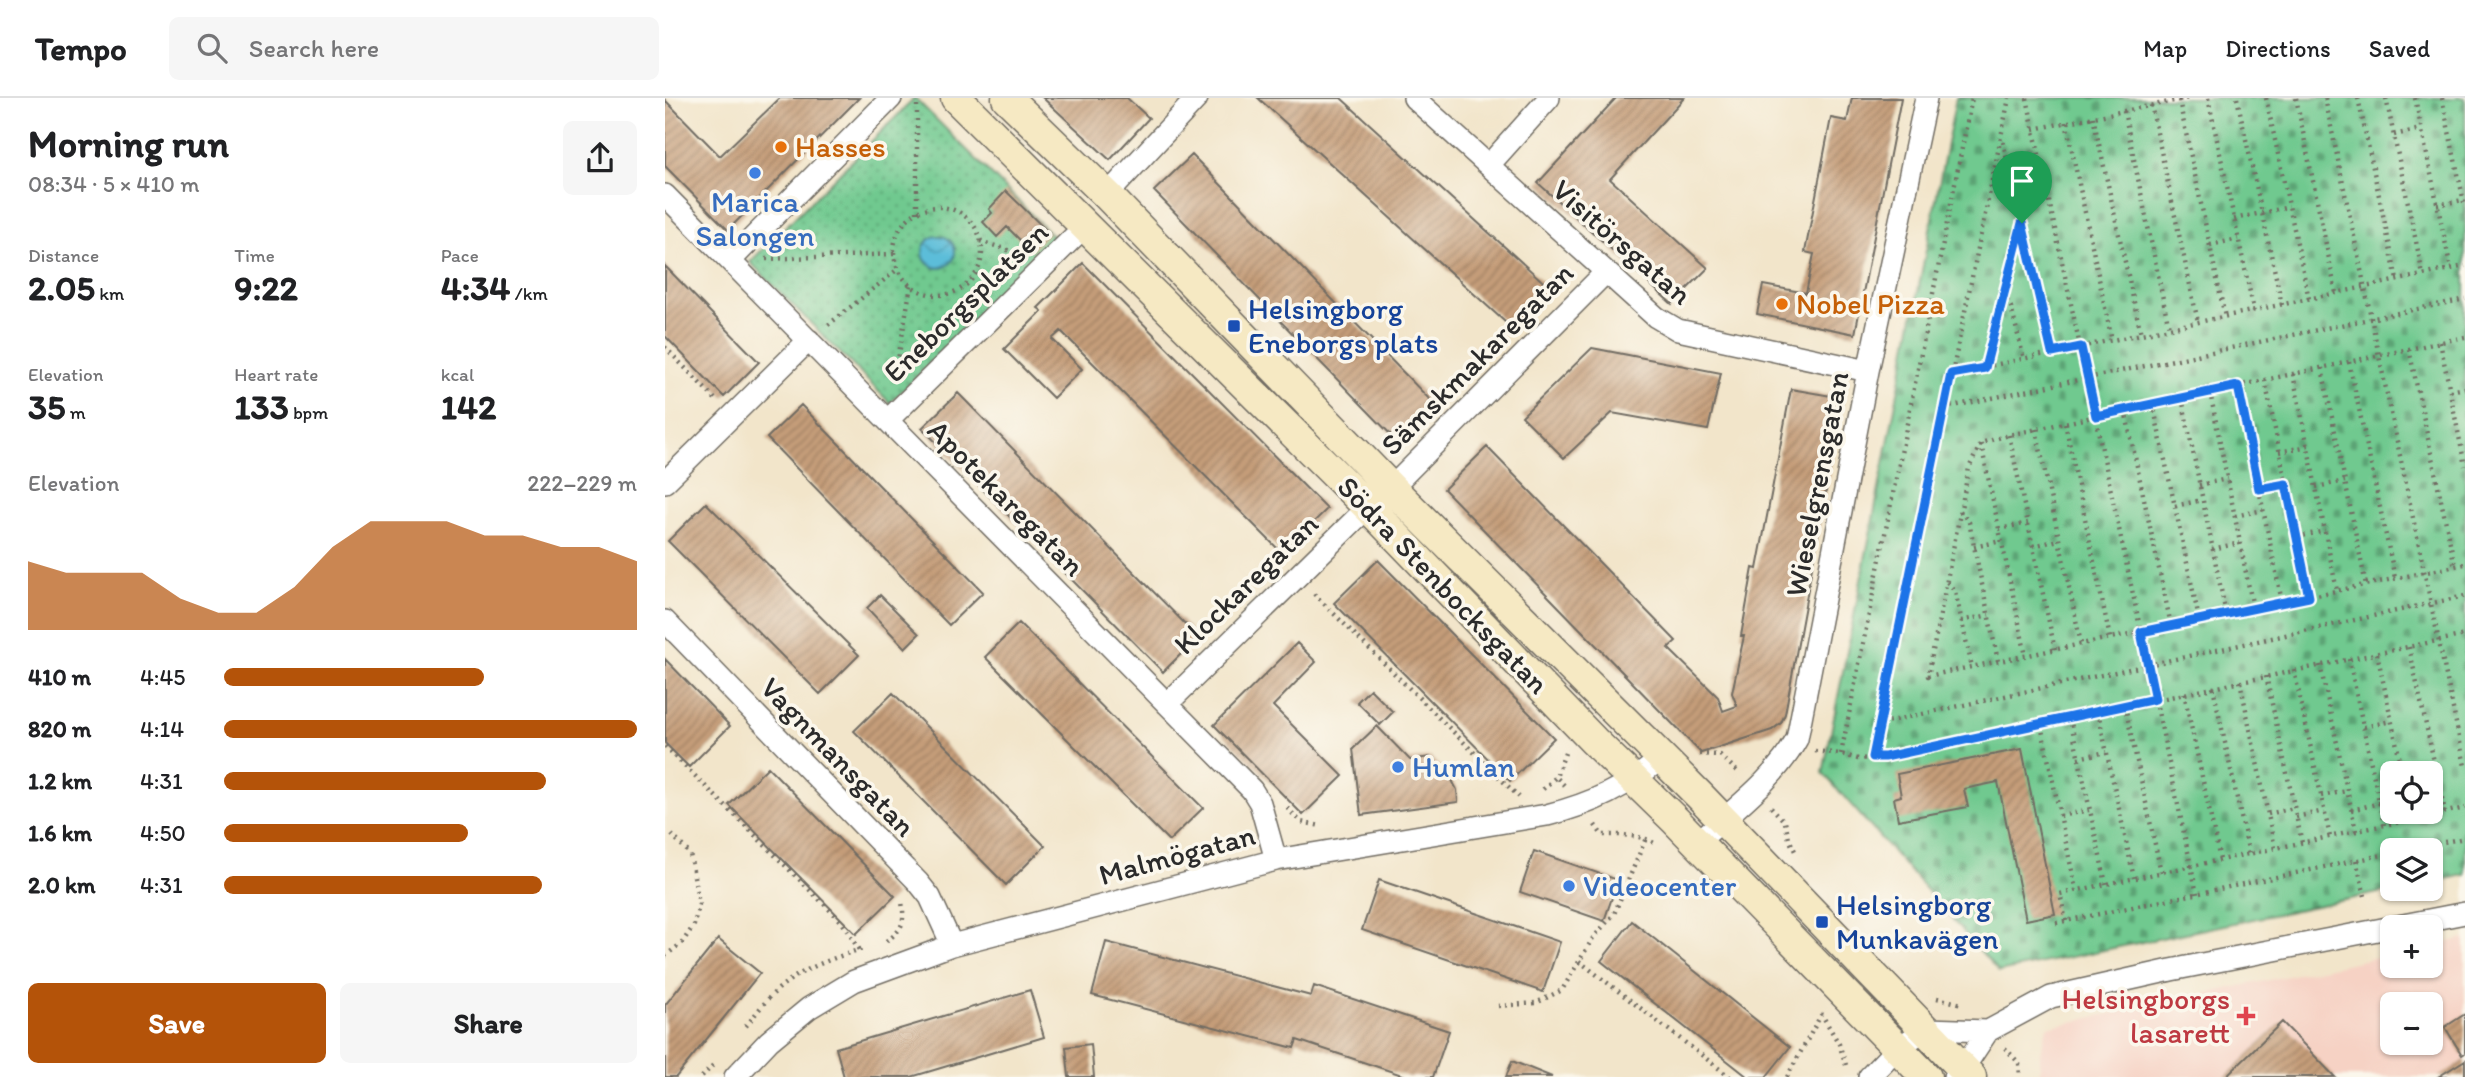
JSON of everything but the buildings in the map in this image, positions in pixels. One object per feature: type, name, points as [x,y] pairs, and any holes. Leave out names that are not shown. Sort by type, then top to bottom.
[{"type":"main road","name":"Södra Stenbocksgatan","points":[[956,98],[1367,507],[1926,1077]]},
{"type":"main road","name":"Södra Stenbocksgatan","points":[[1007,98],[1107,195],[1391,488],[1662,758],[1927,1029],[1963,1074]]},
{"type":"street","points":[[731,260],[891,98]]},
{"type":"street","points":[[1107,195],[1197,98]]},
{"type":"street","name":"Visitörsgatan","points":[[1414,98],[1656,317],[1678,330],[1868,371]]},
{"type":"street","points":[[1489,164],[1549,98]]},
{"type":"street","name":"Wieselgrensgatan","points":[[1697,843],[1756,790],[1783,761],[1794,745],[1801,725],[1868,371],[1926,98]]},
{"type":"street","name":"Apotekaregatan","points":[[665,195],[1252,790],[1260,803],[1276,860]]},
{"type":"street","name":"Eneborgsplatsen","points":[[888,420],[1085,226]]},
{"type":"street","name":"Sämskmakaregatan","points":[[1391,488],[1606,272]]},
{"type":"street","points":[[665,482],[809,340]]},
{"type":"street","name":"Klockaregatan","points":[[1167,704],[1367,507]]},
{"type":"street","name":"Vagnmansgatan","points":[[665,621],[918,882],[930,897],[952,945]]},
{"type":"street","name":"Malmögatan","points":[[735,1077],[769,1041],[809,1008],[854,981],[952,945],[1276,860],[1547,815],[1581,806],[1634,780],[1662,758]]},
{"type":"street","points":[[1869,1077],[1898,1048],[1927,1029],[1988,1031],[2051,997],[2171,970],[2465,913]]},
{"type":"street","points":[[1963,1074],[1988,1031]]},
{"type":"path","points":[[916,212],[917,98]]},
{"type":"path","points":[[1841,754],[1972,98]]},
{"type":"path","points":[[1873,757],[2009,98]]},
{"type":"path","points":[[2027,98],[2197,894]]},
{"type":"path","points":[[2034,129],[2189,98]]},
{"type":"path","points":[[2208,98],[2253,311]]},
{"type":"path","points":[[2237,98],[2282,305]]},
{"type":"path","points":[[2266,98],[2309,299]]},
{"type":"path","points":[[2296,98],[2336,293]]},
{"type":"path","points":[[2325,98],[2465,766]]},
{"type":"path","points":[[2358,98],[2396,280]]},
{"type":"path","points":[[2386,98],[2423,275]]},
{"type":"path","points":[[2415,98],[2451,269]]},
{"type":"path","points":[[2442,98],[2465,207]]},
{"type":"path","points":[[2179,100],[2225,317]]},
{"type":"path","points":[[2151,105],[2198,322]]},
{"type":"path","points":[[2124,111],[2169,328]]},
{"type":"path","points":[[2093,117],[2141,334]]},
{"type":"path","points":[[2066,122],[2112,341]]},
{"type":"path","points":[[2394,135],[2421,129]]},
{"type":"path","points":[[2001,135],[2052,353]]},
{"type":"path","points":[[2437,205],[2463,200]]},
{"type":"path","points":[[936,207],[955,211],[971,223],[980,241],[978,267],[971,279],[949,293],[936,294],[911,285],[898,269],[894,254],[895,240],[901,227],[916,212],[936,207]]},
{"type":"path","points":[[2234,219],[2289,207]]},
{"type":"path","points":[[1985,368],[2022,223]]},
{"type":"path","points":[[2210,245],[2238,239]]},
{"type":"path","points":[[980,241],[1048,263]]},
{"type":"path","points":[[731,260],[894,254]]},
{"type":"path","points":[[1951,374],[2465,266]]},
{"type":"path","points":[[809,340],[898,269]]},
{"type":"path","points":[[888,420],[911,285]]},
{"type":"path","points":[[2004,294],[2011,307],[2024,359]]},
{"type":"path","points":[[1944,408],[2465,299]]},
{"type":"path","points":[[2465,337],[1981,443],[1969,468],[1928,676],[2465,564]]},
{"type":"path","points":[[2440,342],[2465,467]]},
{"type":"path","points":[[665,347],[732,416]]},
{"type":"path","points":[[2409,349],[2455,566]]},
{"type":"path","points":[[2349,362],[2395,578]]},
{"type":"path","points":[[2322,368],[2366,585]]},
{"type":"path","points":[[2293,374],[2337,591]]},
{"type":"path","points":[[2265,380],[2309,597]]},
{"type":"path","points":[[2238,386],[2282,603]]},
{"type":"path","points":[[2450,391],[2465,388]]},
{"type":"path","points":[[2210,392],[2253,608]]},
{"type":"path","points":[[2182,398],[2226,614]]},
{"type":"path","points":[[2153,404],[2199,619]]},
{"type":"path","points":[[2125,410],[2171,625]]},
{"type":"path","points":[[2065,423],[2110,638]]},
{"type":"path","points":[[2036,429],[2081,644]]},
{"type":"path","points":[[2009,435],[2055,650]]},
{"type":"path","points":[[1981,443],[2026,656]]},
{"type":"path","points":[[2279,452],[2308,446]]},
{"type":"path","points":[[2199,485],[2227,480]]},
{"type":"path","points":[[2316,487],[2345,481]]},
{"type":"path","points":[[2259,489],[2286,484]]},
{"type":"path","points":[[2175,506],[2202,500]]},
{"type":"path","points":[[2235,516],[2263,510]]},
{"type":"path","points":[[1960,511],[1969,522],[1998,662]]},
{"type":"path","points":[[1999,529],[2028,523]]},
{"type":"path","points":[[2297,537],[2325,531]]},
{"type":"path","points":[[2033,546],[2059,540]]},
{"type":"path","points":[[1974,547],[2001,541]]},
{"type":"path","points":[[2212,549],[2240,543]]},
{"type":"path","points":[[1947,582],[1955,591],[1972,667]]},
{"type":"path","points":[[1309,589],[1520,798],[1506,800]]},
{"type":"path","points":[[1880,723],[2465,596]]},
{"type":"path","points":[[1961,621],[1989,615]]},
{"type":"path","points":[[1794,745],[1858,759],[1885,757],[2465,635]]},
{"type":"path","points":[[2409,647],[2445,812],[2465,808]]},
{"type":"path","points":[[2377,653],[2400,761]]},
{"type":"path","points":[[2349,659],[2380,803],[2351,810]]},
{"type":"path","points":[[2320,665],[2356,831]]},
{"type":"path","points":[[2294,670],[2330,836]]},
{"type":"path","points":[[2266,676],[2302,843]]},
{"type":"path","points":[[2240,681],[2275,848]]},
{"type":"path","points":[[2213,687],[2249,854]]},
{"type":"path","points":[[2184,693],[2220,860]]},
{"type":"path","points":[[2125,706],[2161,873]]},
{"type":"path","points":[[2098,712],[2134,878]]},
{"type":"path","points":[[2070,718],[2106,884]]},
{"type":"path","points":[[2364,727],[2391,721]]},
{"type":"path","points":[[2041,724],[2076,890]]},
{"type":"path","points":[[665,746],[842,922],[859,950]]},
{"type":"path","points":[[2078,758],[2106,752]]},
{"type":"path","points":[[1540,792],[1556,777]]},
{"type":"path","points":[[2321,796],[2347,790]]},
{"type":"path","points":[[1282,803],[1301,822],[1321,826],[1333,825]]},
{"type":"path","points":[[2268,814],[2294,808]]},
{"type":"path","points":[[2060,816],[2089,810]]},
{"type":"path","points":[[2296,817],[2324,811]]},
{"type":"path","points":[[2066,922],[2060,894],[2390,824]]},
{"type":"path","points":[[665,956],[683,943],[694,925],[699,904],[690,854],[672,835]]},
{"type":"path","points":[[1498,1006],[1536,1003],[1562,990],[1593,937],[1614,914],[1646,838]]},
{"type":"path","points":[[2443,842],[2465,838]]},
{"type":"path","points":[[2056,923],[2380,855]]},
{"type":"path","points":[[2356,860],[2365,896]]},
{"type":"path","points":[[1579,961],[1730,1077]]},
{"type":"path","points":[[1787,1077],[1821,1014]]},
{"type":"shaded area","name":"Helsingborgs lasarett","points":[[2465,938],[2465,1077],[2040,1077],[2040,1052],[2047,1027],[2380,957],[2380,978],[2443,978],[2443,943]]},
{"type":"green space","points":[[915,98],[1056,239],[890,403],[750,262]]},
{"type":"green space","points":[[1956,98],[2465,98],[2465,875],[2443,880],[2443,838],[2380,838],[2380,893],[1999,972],[1823,773]]},
{"type":"water","points":[[939,236],[950,241],[955,252],[950,263],[939,268],[928,263],[923,252],[928,241]]},
{"type":"place","name":"Hasses","points":[[781,147]]},
{"type":"place","name":"Marica Salongen","points":[[755,173]]},
{"type":"place","name":"Nobel Pizza","points":[[1782,304]]},
{"type":"place","name":"Helsingborg Eneborgs plats","points":[[1234,326]]},
{"type":"place","name":"Humlan","points":[[1398,767]]},
{"type":"place","name":"Videocenter","points":[[1569,886]]},
{"type":"place","name":"Helsingborg Munkavägen","points":[[1822,922]]},
{"type":"place","name":"Helsingborgs lasarett","points":[[2246,1016]]},
{"type":"route","points":[[2022,223],[2052,353],[2081,347],[2096,416],[2238,386],[2259,489],[2286,484],[2309,597],[2141,632],[2155,699],[1885,757],[1873,757],[1951,374],[1985,368],[2022,223]]}]
